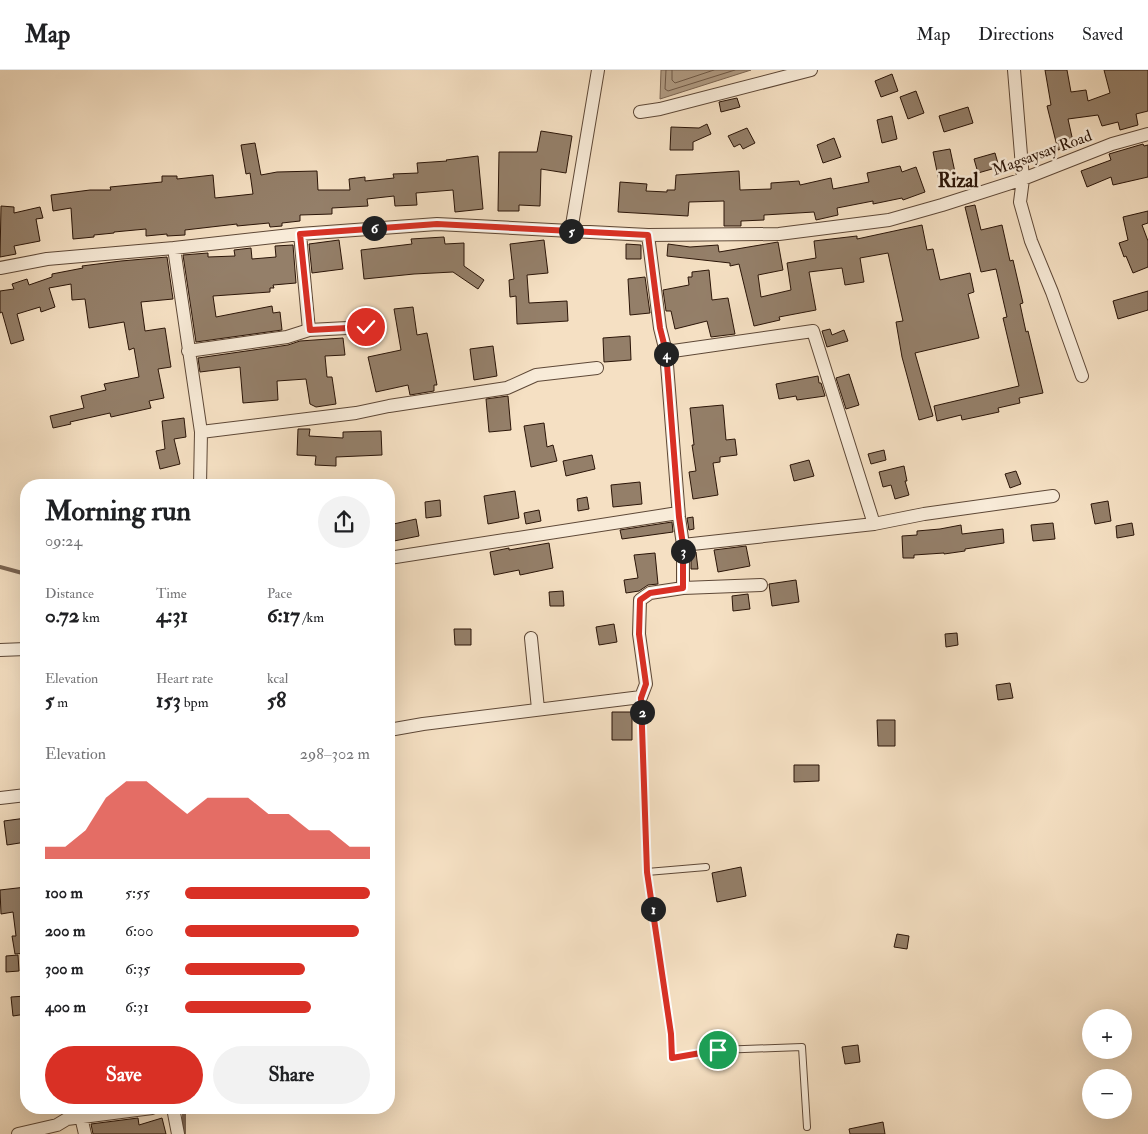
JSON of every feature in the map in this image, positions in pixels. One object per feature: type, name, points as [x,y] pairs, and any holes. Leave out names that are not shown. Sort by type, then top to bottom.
[{"type":"street","points":[[572,231],[598,70]]},
{"type":"street","points":[[640,112],[660,109],[811,70]]},
{"type":"street","points":[[1014,70],[1023,179],[1020,202],[1031,241],[1052,292],[1082,376]]},
{"type":"street","name":"Magsaysay Road","points":[[0,268],[47,259],[174,248],[300,234],[437,224],[648,235],[779,234],[889,220],[1023,179],[1112,144],[1148,134]]},
{"type":"street","points":[[300,234],[310,330]]},
{"type":"street","points":[[648,235],[660,328],[666,352],[678,514],[683,545],[683,588]]},
{"type":"street","points":[[174,248],[201,432],[200,479]]},
{"type":"street","points":[[188,351],[287,337],[310,330],[366,327],[374,324]]},
{"type":"street","points":[[666,352],[813,331],[874,524]]},
{"type":"street","points":[[201,432],[356,413],[389,406],[507,388],[536,375],[597,368]]},
{"type":"street","points":[[683,545],[874,524],[924,514],[1053,496]]},
{"type":"street","points":[[395,557],[678,514]]},
{"type":"street","points":[[395,729],[538,709],[641,698],[646,684],[639,634],[640,600],[650,593],[683,588],[761,585]]},
{"type":"street","points":[[531,638],[538,709]]},
{"type":"street","points":[[0,650],[20,649]]},
{"type":"street","points":[[0,798],[20,796]]},
{"type":"street","points":[[18,1134],[57,1125],[66,1114]]},
{"type":"street","points":[[70,1114],[81,1117],[105,1114]]},
{"type":"street","points":[[174,1114],[178,1134]]},
{"type":"street","points":[[81,1117],[86,1134]]},
{"type":"lane","points":[[641,698],[647,872],[671,1034],[672,1058],[718,1050],[802,1046],[807,1127]]},
{"type":"lane","points":[[647,872],[706,866]]},
{"type":"water","points":[[661,70],[751,70],[660,99]]},
{"type":"building","points":[[1045,70],[1067,70],[1071,92],[1086,90],[1088,101],[1110,93],[1104,70],[1148,70],[1148,111],[1136,114],[1138,125],[1120,130],[1118,122],[1102,126],[1098,115],[1068,119],[1074,146],[1058,150],[1047,106],[1051,105]]},
{"type":"building","points":[[892,74],[898,91],[881,97],[875,81]]},
{"type":"building","points":[[916,91],[924,113],[908,119],[900,97]]},
{"type":"building","points":[[737,98],[740,107],[721,112],[719,102]]},
{"type":"building","points":[[968,107],[973,123],[944,132],[939,116]]},
{"type":"building","points":[[892,116],[897,139],[882,143],[877,120]]},
{"type":"building","points":[[707,124],[711,134],[693,142],[693,150],[670,150],[671,127],[699,128]]},
{"type":"building","points":[[747,128],[755,143],[743,149],[740,144],[734,147],[728,136]]},
{"type":"building","points":[[541,131],[572,136],[566,173],[541,169],[540,206],[519,205],[519,211],[498,211],[499,152],[537,152]]},
{"type":"building","points":[[834,138],[841,157],[823,163],[817,145]]},
{"type":"building","points":[[255,143],[261,175],[277,172],[317,171],[318,190],[350,190],[349,179],[365,177],[365,181],[394,178],[393,174],[418,173],[417,163],[478,156],[483,209],[455,212],[453,190],[416,193],[417,205],[395,206],[394,196],[367,199],[368,206],[332,208],[332,214],[300,215],[300,221],[282,223],[282,226],[270,227],[269,223],[237,226],[237,224],[185,230],[185,235],[167,236],[167,234],[146,236],[146,229],[73,239],[71,208],[53,211],[51,195],[90,190],[111,190],[110,187],[162,182],[162,176],[177,176],[177,179],[213,175],[215,198],[253,194],[250,173],[246,174],[241,145]]},
{"type":"building","points":[[1143,144],[1144,146],[1148,145],[1148,177],[1113,185],[1111,177],[1087,187],[1081,171],[1111,160],[1109,154]]},
{"type":"building","points":[[950,149],[956,177],[939,181],[933,152]]},
{"type":"building","points":[[995,153],[999,167],[978,173],[974,159]]},
{"type":"building","points":[[900,166],[902,172],[916,167],[925,192],[903,200],[902,198],[873,204],[873,201],[837,208],[838,215],[816,220],[814,212],[764,215],[764,220],[741,221],[741,226],[724,226],[724,201],[689,202],[688,216],[618,212],[620,182],[647,184],[646,191],[667,192],[667,190],[675,190],[676,175],[739,171],[740,190],[771,189],[771,183],[799,181],[800,185],[831,178],[833,189],[869,182],[867,173]]},
{"type":"building","points":[[975,205],[981,230],[1002,225],[1010,261],[1013,260],[1023,303],[1020,304],[1026,332],[1028,331],[1043,393],[1019,398],[1020,403],[998,408],[999,412],[962,420],[961,415],[937,421],[934,406],[1019,386],[1003,318],[1007,317],[996,269],[981,272],[965,207]]},
{"type":"building","points":[[1,206],[14,207],[14,213],[40,207],[43,218],[36,219],[40,241],[14,246],[16,254],[0,257]]},
{"type":"building","points":[[1148,211],[1148,223],[1142,225],[1148,241],[1148,267],[1133,273],[1119,243],[1128,240],[1123,217]]},
{"type":"building","points":[[922,225],[927,250],[933,249],[940,280],[970,273],[974,292],[968,294],[979,338],[915,353],[933,416],[919,420],[902,357],[896,322],[903,321],[888,253],[860,258],[864,282],[845,285],[842,268],[809,272],[816,310],[779,317],[780,320],[754,326],[739,264],[730,266],[730,263],[667,256],[668,244],[690,247],[718,245],[719,252],[778,242],[783,270],[758,275],[761,297],[791,290],[787,263],[816,258],[814,241],[857,236],[857,239]]},
{"type":"building","points":[[444,237],[445,244],[464,243],[464,266],[484,280],[478,289],[453,272],[364,279],[361,250],[412,244],[411,239]]},
{"type":"building","points":[[339,240],[343,269],[312,273],[309,244]]},
{"type":"building","points":[[544,240],[548,273],[527,275],[529,303],[567,301],[568,321],[517,324],[516,296],[510,297],[509,280],[514,279],[510,244]]},
{"type":"building","points":[[626,244],[641,245],[641,259],[626,259]]},
{"type":"building","points":[[293,245],[296,283],[273,285],[274,288],[270,288],[270,292],[213,296],[216,317],[272,306],[273,313],[280,312],[282,330],[196,342],[183,255],[208,253],[208,257],[235,256],[234,250],[251,248],[252,259],[276,257],[275,246]]},
{"type":"building","points":[[167,257],[173,299],[141,302],[145,331],[165,328],[171,367],[158,369],[164,398],[149,401],[151,408],[111,417],[110,413],[53,428],[50,416],[84,408],[81,396],[106,390],[104,384],[139,377],[134,348],[129,350],[124,322],[89,328],[85,299],[72,300],[71,284],[49,288],[55,307],[41,312],[40,307],[17,314],[24,340],[11,344],[2,312],[0,313],[0,291],[14,289],[12,284],[27,279],[29,285],[52,277],[52,274],[83,268],[82,266]]},
{"type":"building","points":[[709,270],[712,300],[728,298],[735,334],[711,337],[707,321],[675,329],[671,311],[666,311],[663,290],[689,285],[688,277],[692,277],[692,272]]},
{"type":"building","points":[[645,277],[650,313],[630,315],[628,279]]},
{"type":"building","points":[[1148,291],[1148,310],[1118,319],[1113,301]]},
{"type":"building","points":[[413,307],[417,335],[427,333],[437,385],[434,385],[434,391],[410,395],[408,385],[376,392],[368,357],[401,350],[394,309]]},
{"type":"building","points":[[830,329],[832,335],[844,330],[848,341],[827,347],[822,331]]},
{"type":"building","points":[[630,336],[631,360],[604,362],[603,338]]},
{"type":"building","points":[[343,338],[345,355],[325,356],[327,377],[332,377],[336,404],[316,407],[310,404],[306,379],[277,381],[278,400],[243,403],[240,367],[200,372],[198,358],[288,345],[300,341]]},
{"type":"building","points":[[493,346],[497,376],[474,380],[470,349]]},
{"type":"building","points":[[849,374],[859,405],[846,409],[836,378]]},
{"type":"building","points":[[818,376],[825,396],[797,400],[796,396],[779,399],[776,384]]},
{"type":"building","points":[[508,396],[511,430],[489,432],[486,399]]},
{"type":"building","points":[[723,405],[726,440],[735,439],[737,455],[720,457],[720,462],[713,463],[718,495],[693,499],[689,472],[696,471],[692,445],[694,445],[690,408]]},
{"type":"building","points":[[184,418],[186,437],[174,439],[180,464],[160,469],[156,451],[165,449],[162,421]]},
{"type":"building","points":[[544,423],[547,447],[553,445],[557,461],[531,467],[524,426]]},
{"type":"building","points":[[298,429],[310,429],[309,436],[343,438],[343,432],[381,431],[382,455],[336,457],[336,466],[315,465],[316,456],[297,455]]},
{"type":"building","points":[[884,450],[886,460],[871,464],[868,454]]},
{"type":"building","points":[[592,455],[595,469],[566,476],[563,461]]},
{"type":"building","points":[[809,460],[814,476],[794,481],[790,465]]},
{"type":"building","points":[[904,466],[907,481],[905,481],[909,495],[895,499],[891,485],[883,487],[879,472]]},
{"type":"building","points":[[1016,471],[1021,484],[1010,488],[1005,474]]},
{"type":"building","points":[[640,482],[642,504],[613,507],[611,485]]},
{"type":"building","points":[[515,491],[519,518],[488,524],[484,496]]},
{"type":"building","points":[[587,497],[589,509],[578,511],[577,499]]},
{"type":"building","points":[[440,500],[441,516],[426,518],[425,502]]},
{"type":"building","points":[[1108,501],[1111,521],[1095,524],[1091,504]]},
{"type":"building","points":[[539,510],[541,521],[526,524],[524,513]]},
{"type":"building","points":[[693,517],[694,529],[689,530],[687,518]]},
{"type":"building","points":[[416,519],[419,536],[395,541],[395,524]]},
{"type":"building","points":[[672,522],[673,532],[622,539],[620,530]]},
{"type":"building","points":[[1053,523],[1055,539],[1033,541],[1031,525]]},
{"type":"building","points":[[1132,523],[1134,535],[1117,538],[1116,526]]},
{"type":"building","points":[[961,525],[962,534],[1003,529],[1004,543],[965,549],[965,551],[914,555],[914,558],[903,558],[902,536],[917,535],[917,531]]},
{"type":"building","points":[[549,543],[553,568],[520,575],[519,570],[494,575],[490,552]]},
{"type":"building","points":[[746,546],[750,566],[718,572],[714,550]]},
{"type":"building","points":[[691,552],[696,552],[698,569],[691,569]]},
{"type":"building","points":[[655,553],[658,584],[648,585],[639,591],[626,593],[624,580],[638,578],[634,555]]},
{"type":"building","points":[[796,580],[799,602],[772,606],[769,584]]},
{"type":"building","points":[[563,591],[564,606],[550,606],[549,592]]},
{"type":"building","points":[[748,594],[750,609],[733,611],[732,596]]},
{"type":"building","points":[[614,624],[617,642],[599,645],[596,627]]},
{"type":"building","points":[[454,629],[471,629],[471,645],[455,645]]},
{"type":"building","points":[[957,633],[958,645],[946,647],[945,634]]},
{"type":"building","points":[[1010,683],[1013,698],[998,700],[996,685]]},
{"type":"building","points":[[612,712],[632,712],[632,740],[612,740]]},
{"type":"building","points":[[877,720],[895,720],[895,746],[878,746]]},
{"type":"building","points":[[794,765],[819,765],[819,781],[794,782]]},
{"type":"building","points":[[20,819],[20,843],[7,845],[4,821]]},
{"type":"building","points":[[741,867],[746,896],[717,902],[712,873]]},
{"type":"building","points":[[20,888],[20,954],[15,954],[12,936],[16,936],[13,912],[1,914],[0,890]]},
{"type":"building","points":[[897,934],[909,936],[907,949],[894,947]]},
{"type":"building","points":[[18,955],[19,971],[6,972],[6,956]]},
{"type":"building","points":[[20,996],[20,1015],[13,1016],[11,997]]},
{"type":"building","points":[[858,1045],[860,1062],[845,1064],[842,1047]]},
{"type":"building","points":[[138,1118],[139,1125],[162,1118],[166,1134],[93,1134],[91,1124]]},
{"type":"building","points":[[883,1122],[885,1134],[850,1134],[849,1129]]},
{"type":"waterway","points":[[0,567],[20,572]]},
{"type":"waterway","points":[[184,1114],[184,1134]]},
{"type":"district","name":"Rizal","points":[[958,181]]},
{"type":"route","points":[[366,327],[310,330],[300,234],[437,224],[648,235],[660,328],[666,352],[679,517],[683,545],[683,588],[650,593],[640,600],[639,634],[646,684],[641,698],[647,872],[671,1034],[672,1058],[718,1050]]}]
